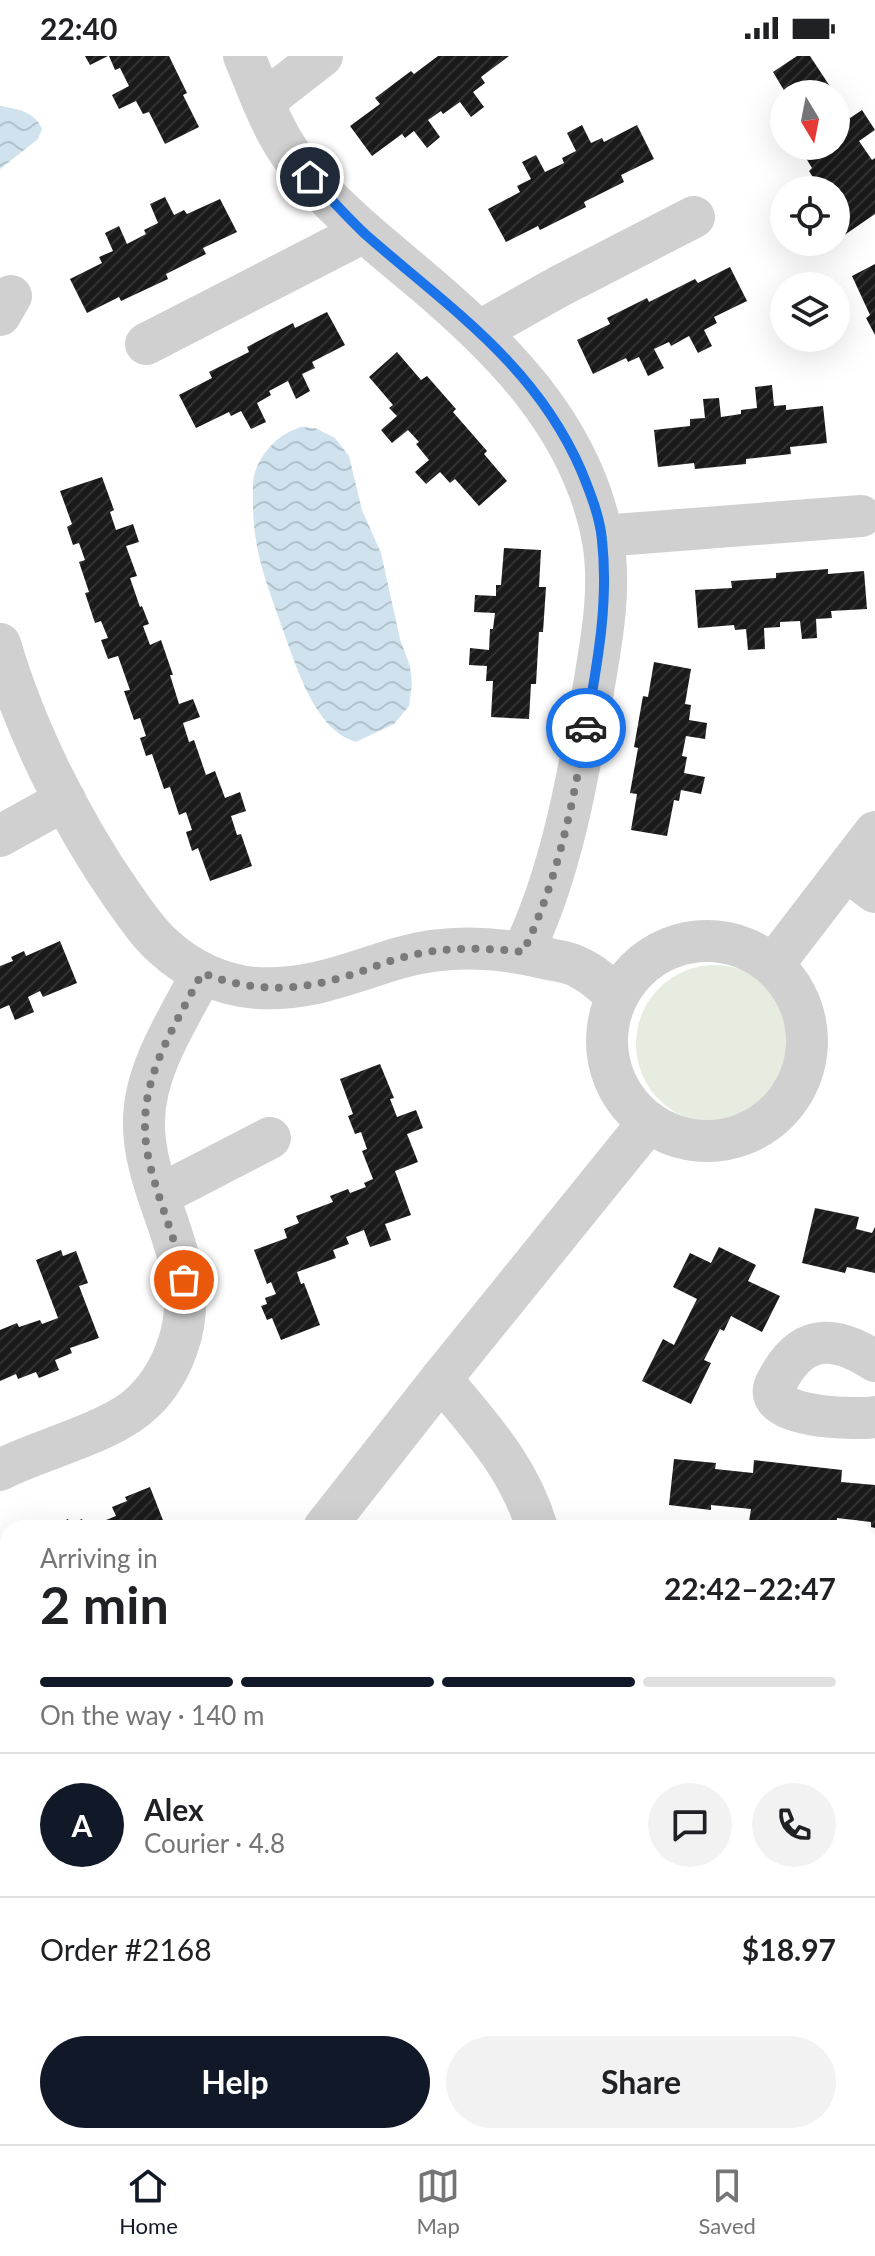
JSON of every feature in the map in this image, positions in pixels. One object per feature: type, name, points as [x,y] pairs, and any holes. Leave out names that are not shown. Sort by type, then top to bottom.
[{"type":"street","points":[[244,56],[276,131],[296,162],[364,232],[480,331],[553,415],[583,475],[602,536],[604,614],[580,767],[545,899],[523,952]]},
{"type":"street","points":[[263,102],[322,56]]},
{"type":"street","points":[[480,331],[694,217]]},
{"type":"street","points":[[146,344],[364,232]]},
{"type":"street","points":[[602,536],[861,516]]},
{"type":"street","points":[[0,644],[26,716],[65,800],[111,879],[154,937],[182,962],[229,983],[257,988],[306,986],[401,958],[440,951],[492,948],[575,965],[598,978],[616,996]]},
{"type":"street","points":[[0,836],[65,800]]},
{"type":"street","points":[[773,965],[860,881],[875,832]]},
{"type":"street","points":[[711,940],[744,947],[773,965],[794,991],[806,1023],[806,1057],[795,1089],[774,1116],[746,1133],[712,1142],[679,1138],[648,1123],[627,1102],[612,1077],[606,1048],[608,1018],[616,996],[630,976],[647,959],[678,945],[711,940]]},
{"type":"street","points":[[0,1470],[131,1412],[163,1377],[171,1362],[182,1334],[186,1295],[177,1248],[148,1157],[144,1120],[149,1083],[202,973]]},
{"type":"street","points":[[330,1520],[648,1123]]},
{"type":"street","points":[[160,1195],[270,1138]]},
{"type":"street","points":[[875,1361],[833,1341],[811,1345],[790,1361],[774,1387],[776,1400],[787,1407],[835,1418],[858,1420],[875,1417]]},
{"type":"street","points":[[441,1379],[499,1448],[519,1481],[534,1520]]},
{"type":"shaded area","points":[[715,965],[745,971],[771,988],[788,1014],[794,1044],[788,1074],[771,1100],[745,1117],[715,1123],[685,1117],[659,1100],[642,1074],[636,1044],[642,1014],[659,988],[685,971]]},
{"type":"water","points":[[0,106],[30,115],[42,129],[38,139],[0,169]]},
{"type":"water","points":[[301,427],[315,428],[335,438],[349,456],[362,510],[381,553],[400,639],[410,666],[412,684],[409,706],[394,724],[356,742],[330,726],[307,690],[273,601],[257,548],[253,503],[255,472],[273,444]]},
{"type":"building","points":[[85,56],[108,56],[90,65]]},
{"type":"building","points":[[109,56],[169,56],[199,127],[165,144],[149,112],[143,114],[136,101],[119,109],[112,95],[129,86],[120,68],[115,70]]},
{"type":"building","points":[[438,56],[509,56],[481,77],[485,83],[473,92],[484,107],[471,117],[460,102],[428,120],[440,137],[427,148],[414,131],[405,138],[402,134],[372,156],[350,126],[380,104],[375,98],[411,71],[414,74]]},
{"type":"building","points":[[797,56],[810,56],[826,80],[778,80],[773,72]]},
{"type":"building","points":[[862,110],[875,130],[859,141],[872,160],[875,158],[875,214],[850,231],[850,176],[812,176],[809,171],[812,168],[807,160],[850,160],[850,118]]},
{"type":"building","points":[[582,125],[591,143],[602,138],[604,142],[637,125],[654,159],[621,175],[624,182],[584,202],[586,207],[540,230],[538,226],[506,242],[488,209],[520,192],[517,186],[531,179],[522,162],[536,155],[545,172],[564,163],[562,158],[576,151],[567,133]]},
{"type":"building","points":[[165,197],[174,215],[184,210],[187,214],[220,199],[237,232],[203,248],[206,254],[166,274],[168,279],[87,313],[70,279],[102,263],[99,257],[113,251],[105,233],[119,226],[127,244],[146,234],[144,230],[158,223],[150,204]]},
{"type":"building","points":[[875,264],[875,335],[866,318],[870,315],[852,276]]},
{"type":"building","points":[[730,267],[747,301],[714,317],[717,323],[704,330],[712,346],[698,353],[689,336],[671,346],[669,342],[654,349],[664,368],[648,376],[639,357],[628,362],[626,358],[593,374],[577,340],[610,324],[607,318],[647,298],[649,302],[695,279],[698,283]]},
{"type":"building","points":[[327,312],[345,345],[312,362],[315,368],[302,374],[310,391],[296,399],[288,381],[269,391],[271,395],[257,403],[266,422],[251,429],[241,411],[231,416],[229,412],[196,428],[179,395],[212,378],[209,372],[249,352],[247,347],[293,323],[295,328]]},
{"type":"building","points":[[397,352],[421,380],[427,376],[456,409],[453,412],[487,451],[484,454],[507,481],[479,506],[455,479],[450,483],[440,472],[426,484],[415,472],[429,460],[408,430],[392,443],[381,430],[397,416],[389,408],[393,405],[369,377]]},
{"type":"building","points":[[772,385],[774,406],[786,405],[786,410],[823,406],[827,443],[790,447],[791,454],[746,459],[746,464],[695,469],[694,463],[658,467],[654,430],[690,426],[690,419],[705,418],[703,399],[719,398],[721,417],[757,408],[755,387]]},
{"type":"building","points":[[102,477],[114,510],[110,512],[116,530],[133,524],[139,542],[126,546],[137,576],[130,578],[149,624],[143,626],[150,645],[161,640],[179,704],[193,699],[200,717],[183,723],[189,742],[194,740],[206,775],[215,771],[225,798],[240,792],[246,811],[231,816],[252,866],[210,881],[198,848],[192,851],[186,832],[192,830],[186,812],[179,815],[170,787],[164,789],[152,754],[146,756],[140,738],[146,736],[140,718],[134,720],[124,691],[130,690],[118,656],[108,659],[101,640],[108,638],[101,621],[95,623],[85,593],[89,592],[79,562],[85,560],[79,543],[73,545],[67,527],[72,524],[60,491]]},
{"type":"building","points":[[504,548],[541,550],[539,587],[546,587],[543,632],[539,632],[536,684],[531,684],[529,719],[491,717],[493,681],[486,681],[487,666],[469,665],[470,648],[489,650],[495,613],[474,612],[475,595],[496,596],[496,585],[501,585]]},
{"type":"building","points":[[828,569],[828,574],[864,571],[867,609],[831,611],[832,618],[816,619],[817,638],[802,639],[800,621],[780,622],[780,627],[764,628],[765,649],[748,650],[746,629],[735,630],[734,625],[698,628],[695,590],[732,588],[731,581],[776,578],[776,573]]},
{"type":"building","points":[[654,662],[691,669],[685,704],[691,705],[689,720],[707,723],[705,739],[686,736],[682,756],[687,757],[684,773],[705,777],[701,794],[681,790],[679,801],[674,800],[667,836],[631,830],[637,794],[630,793],[638,748],[634,747],[643,696],[648,697]]},
{"type":"building","points":[[60,941],[77,983],[43,997],[40,991],[28,997],[34,1012],[15,1020],[9,1005],[0,1009],[0,966],[13,961],[11,957],[24,951],[26,956]]},
{"type":"building","points":[[380,1064],[394,1098],[390,1099],[397,1117],[416,1110],[423,1128],[407,1134],[418,1162],[395,1171],[411,1215],[385,1224],[391,1240],[370,1247],[364,1230],[346,1237],[349,1244],[333,1250],[336,1258],[297,1272],[320,1325],[281,1340],[272,1318],[267,1320],[261,1306],[267,1304],[265,1298],[276,1294],[271,1282],[267,1284],[254,1250],[287,1238],[284,1229],[299,1223],[296,1216],[333,1202],[330,1196],[348,1189],[350,1193],[366,1187],[364,1183],[373,1179],[362,1151],[367,1149],[361,1132],[355,1134],[348,1116],[353,1114],[340,1079]]},
{"type":"building","points":[[815,1208],[859,1217],[856,1229],[872,1233],[875,1227],[875,1273],[847,1267],[845,1273],[802,1263]]},
{"type":"building","points":[[719,1247],[756,1265],[748,1281],[780,1296],[762,1332],[731,1316],[724,1331],[720,1329],[704,1360],[711,1363],[691,1404],[642,1381],[663,1339],[674,1345],[697,1299],[673,1287],[690,1253],[711,1263]]},
{"type":"building","points":[[61,1250],[63,1256],[76,1251],[88,1283],[79,1286],[99,1338],[70,1348],[72,1353],[55,1360],[59,1370],[39,1378],[36,1372],[18,1379],[16,1374],[0,1381],[0,1330],[17,1323],[19,1327],[58,1318],[36,1260]]},
{"type":"building","points":[[674,1459],[716,1463],[715,1469],[753,1473],[754,1460],[842,1470],[841,1482],[875,1485],[875,1520],[749,1520],[751,1509],[711,1505],[711,1510],[669,1505]]},
{"type":"building","points":[[150,1487],[163,1520],[106,1520],[116,1516],[112,1507],[127,1501],[125,1497]]},
{"type":"way so far","points":[[184,1280],[148,1157],[144,1120],[149,1083],[202,973],[229,983],[257,988],[306,986],[401,958],[440,951],[492,948],[523,952],[537,923],[569,817],[586,728]]},
{"type":"route","points":[[310,177],[364,232],[465,317],[504,356],[553,415],[574,454],[590,493],[602,536],[605,581],[601,645],[586,728]]}]
